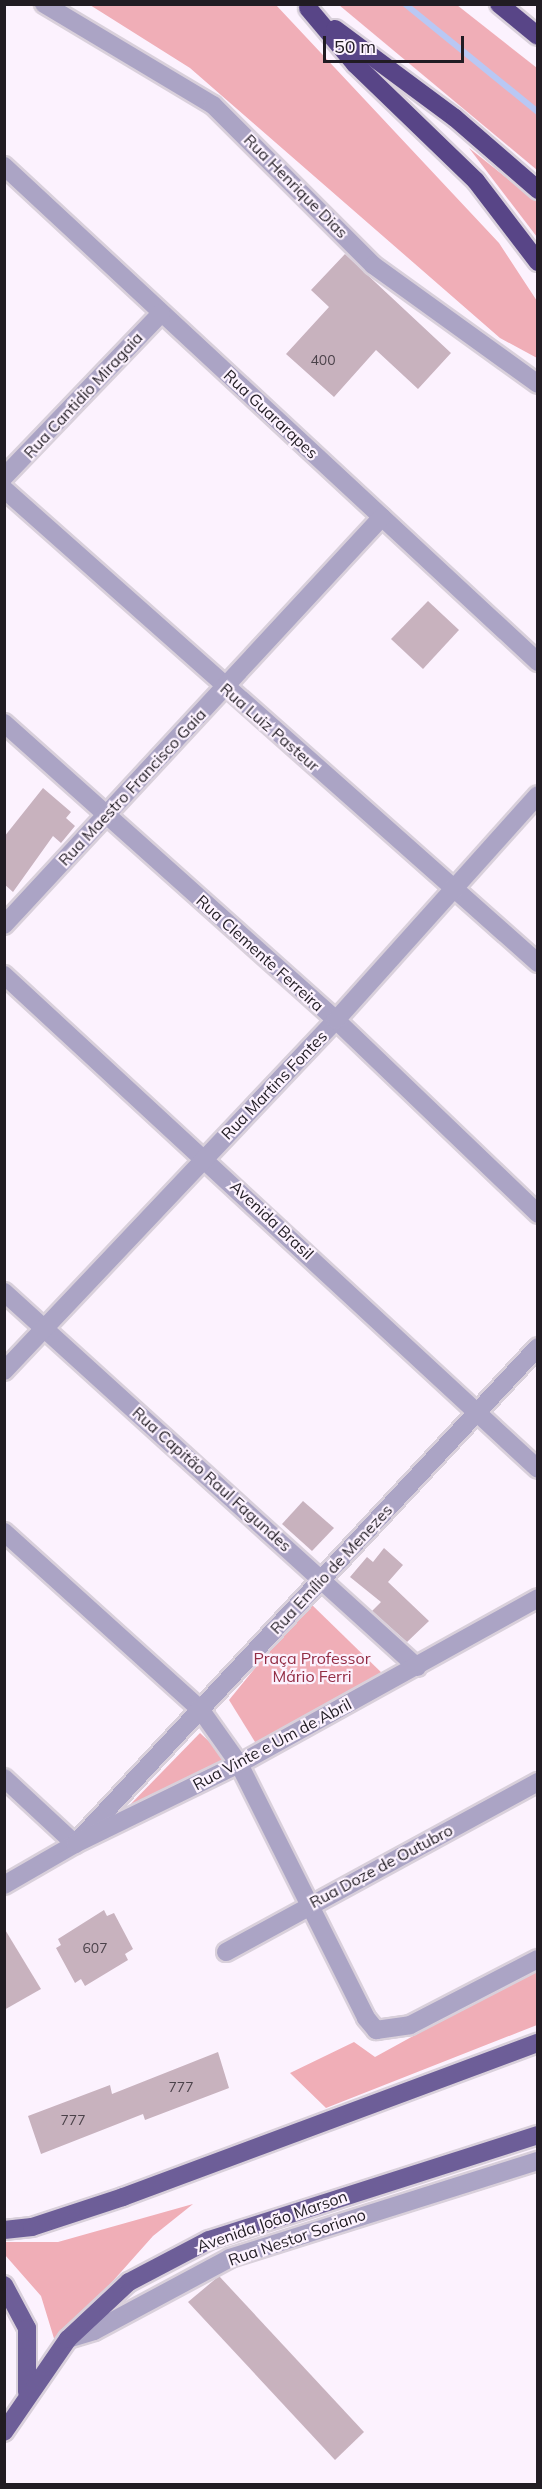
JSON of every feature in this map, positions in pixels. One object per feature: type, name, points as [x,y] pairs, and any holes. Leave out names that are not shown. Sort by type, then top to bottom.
[{"type":"highway","points":[[499,4],[537,36]]},
{"type":"highway","points":[[306,6],[455,118],[537,190]]},
{"type":"highway","points":[[306,6],[355,64],[476,181],[537,262]]},
{"type":"main road","points":[[4,2230],[32,2227],[123,2197],[537,2043]]},
{"type":"main road","name":"Avenida João Marson","points":[[4,2432],[27,2392],[68,2339],[129,2282],[209,2240],[537,2135]]},
{"type":"main road","points":[[4,2285],[27,2328],[27,2392]]},
{"type":"street","name":"Rua Henrique Dias","points":[[44,4],[213,105],[373,265],[537,384]]},
{"type":"street","name":"Rua Guararapes","points":[[4,166],[537,662]]},
{"type":"street","name":"Rua Cantidio Miragaia","points":[[4,477],[161,313]]},
{"type":"street","name":"Rua Luiz Pasteur","points":[[4,489],[224,687],[457,888],[537,963]]},
{"type":"street","name":"Rua Maestro Francisco Gaia","points":[[4,925],[382,517]]},
{"type":"street","name":"Rua Clemente Ferreira","points":[[4,723],[336,1020],[537,1214]]},
{"type":"street","name":"Rua Martins Fontes","points":[[4,1371],[336,1020],[457,888],[537,795]]},
{"type":"street","name":"Avenida Brasil","points":[[4,975],[205,1157],[537,1469]]},
{"type":"street","name":"Rua Capitão Raul Fagundes","points":[[4,1292],[417,1667]]},
{"type":"street","name":"Rua Emílio de Menezes","points":[[75,1844],[323,1580],[474,1412],[537,1347]]},
{"type":"street","points":[[4,1532],[200,1710],[239,1764],[366,2018],[376,2030],[410,2025],[537,1959]]},
{"type":"street","name":"Rua Vinte e Um de Abril","points":[[4,1884],[75,1844],[239,1764],[417,1667],[537,1598]]},
{"type":"street","points":[[4,1778],[75,1844]]},
{"type":"street","name":"Rua Doze de Outubro","points":[[226,1952],[537,1782]]},
{"type":"street","name":"Rua Nestor Soriano","points":[[68,2339],[94,2331],[230,2258],[537,2161]]},
{"type":"green space","points":[[90,5],[276,5],[499,243],[537,301],[537,358],[500,338],[190,68]]},
{"type":"green space","points":[[339,5],[457,5],[537,68],[537,170]]},
{"type":"green space","points":[[469,148],[537,202],[537,237]]},
{"type":"green space","name":"Praça Professor Mário Ferri","points":[[309,1602],[386,1677],[257,1745],[229,1700]]},
{"type":"green space","points":[[200,1733],[231,1762],[121,1814]]},
{"type":"green space","points":[[537,1968],[537,2025],[326,2108],[290,2073],[354,2042],[375,2057]]},
{"type":"green space","points":[[193,2204],[153,2236],[56,2345],[41,2296],[5,2255],[4,2242],[58,2242]]},
{"type":"building","points":[[345,254],[451,353],[418,389],[376,350],[334,397],[286,354],[329,307],[311,290]]},
{"type":"building","points":[[428,601],[459,630],[423,669],[391,639]]},
{"type":"building","points":[[43,788],[71,812],[66,818],[75,826],[61,843],[53,836],[13,892],[4,884],[4,837]]},
{"type":"building","points":[[303,1501],[334,1528],[312,1551],[282,1524]]},
{"type":"building","points":[[384,1548],[403,1565],[388,1582],[429,1621],[407,1642],[372,1611],[381,1602],[350,1577],[367,1557],[373,1562]]},
{"type":"building","points":[[104,1910],[107,1916],[114,1913],[133,1949],[125,1954],[128,1960],[85,1986],[81,1979],[75,1983],[56,1948],[61,1945],[58,1939]]},
{"type":"building","points":[[4,1928],[41,1989],[4,2010]]},
{"type":"building","points":[[218,2052],[229,2088],[145,2120],[143,2114],[41,2154],[28,2116],[110,2085],[112,2094]]},
{"type":"building","points":[[219,2276],[364,2432],[335,2460],[188,2302]]},
{"type":"waterway","points":[[405,4],[538,112]]}]
